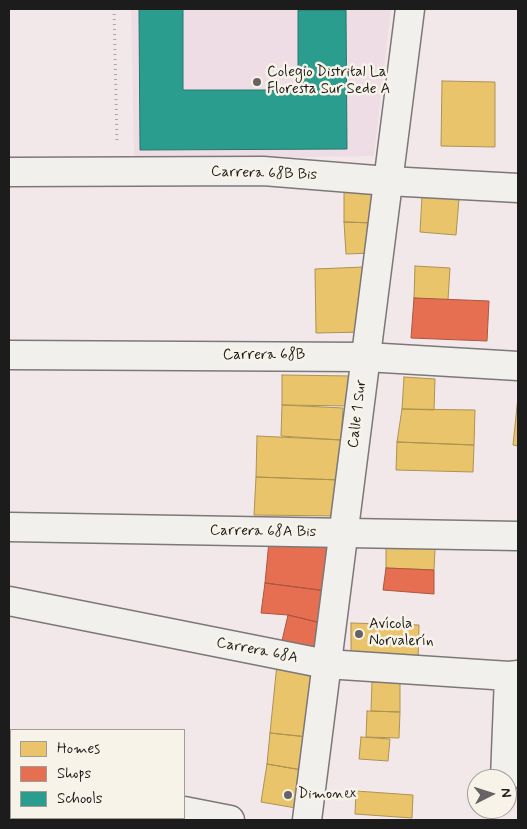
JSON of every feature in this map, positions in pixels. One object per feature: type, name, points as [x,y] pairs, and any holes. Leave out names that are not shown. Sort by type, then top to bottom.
[{"type":"street","name":"Calle 1 Sur","points":[[307,820],[410,9]]},
{"type":"street","name":"Carrera 68B Bis","points":[[9,172],[263,171],[388,181],[518,188]]},
{"type":"street","name":"Carrera 68B","points":[[9,355],[366,357],[518,366]]},
{"type":"street","name":"Carrera 68A Bis","points":[[9,527],[518,536]]},
{"type":"street","name":"Carrera 68A","points":[[9,601],[326,664],[514,676],[505,769]]},
{"type":"street","points":[[185,811],[230,820]]},
{"type":"path","points":[[114,9],[118,172]]},
{"type":"shaded area","name":"Colegio Distrital La Floresta Sur Sede A","points":[[131,9],[391,9],[374,156],[134,160]]},
{"type":"building: Homes","points":[[442,81],[495,82],[495,147],[441,146]]},
{"type":"building: Homes","points":[[344,189],[375,189],[375,223],[344,222]]},
{"type":"building: Homes","points":[[422,196],[459,199],[456,235],[420,232]]},
{"type":"building: Homes","points":[[344,222],[375,223],[374,253],[346,254]]},
{"type":"building: Homes","points":[[415,266],[450,268],[448,300],[414,298]]},
{"type":"building: Homes","points":[[364,267],[366,332],[316,333],[315,269]]},
{"type":"building: Homes","points":[[282,375],[352,376],[352,406],[282,405]]},
{"type":"building: Homes","points":[[404,377],[435,379],[434,410],[402,409]]},
{"type":"building: Homes","points":[[518,397],[518,446],[513,445]]},
{"type":"building: Homes","points":[[282,405],[343,408],[341,440],[281,436]]},
{"type":"building: Homes","points":[[402,409],[475,410],[474,445],[397,442]]},
{"type":"building: Homes","points":[[257,436],[341,440],[340,480],[256,477]]},
{"type":"building: Homes","points":[[397,442],[474,445],[473,472],[396,470]]},
{"type":"building: Homes","points":[[256,477],[340,480],[339,516],[254,515]]},
{"type":"building: Homes","points":[[386,546],[435,549],[434,570],[386,568]]},
{"type":"building: Homes","points":[[351,623],[419,625],[418,661],[351,660]]},
{"type":"building: Homes","points":[[277,664],[315,669],[308,737],[270,733]]},
{"type":"building: Homes","points":[[372,682],[400,683],[400,712],[371,711]]},
{"type":"building: Homes","points":[[367,711],[400,712],[399,738],[366,737]]},
{"type":"building: Homes","points":[[270,733],[308,737],[302,770],[267,764]]},
{"type":"building: Homes","points":[[361,737],[390,739],[388,761],[359,759]]},
{"type":"building: Homes","points":[[267,764],[302,770],[296,808],[261,802]]},
{"type":"building: Homes","points":[[356,791],[413,795],[412,818],[355,814]]},
{"type":"building: Shops","points":[[414,298],[489,301],[487,341],[411,338]]},
{"type":"building: Shops","points":[[269,541],[333,541],[327,591],[265,583]]},
{"type":"building: Shops","points":[[386,568],[434,570],[434,594],[383,590]]},
{"type":"building: Shops","points":[[265,583],[327,591],[321,623],[288,615],[261,613]]},
{"type":"building: Shops","points":[[288,615],[321,623],[315,652],[281,645]]},
{"type":"building: Schools","points":[[139,9],[183,9],[183,90],[298,90],[298,10],[346,10],[347,149],[140,150]]},
{"type":"place","name":"Colegio Distrital La Floresta Sur Sede A","points":[[257,82]]},
{"type":"place","name":"Avícola Norvalerín","points":[[359,634]]},
{"type":"place","name":"Dimonex","points":[[288,795]]}]
